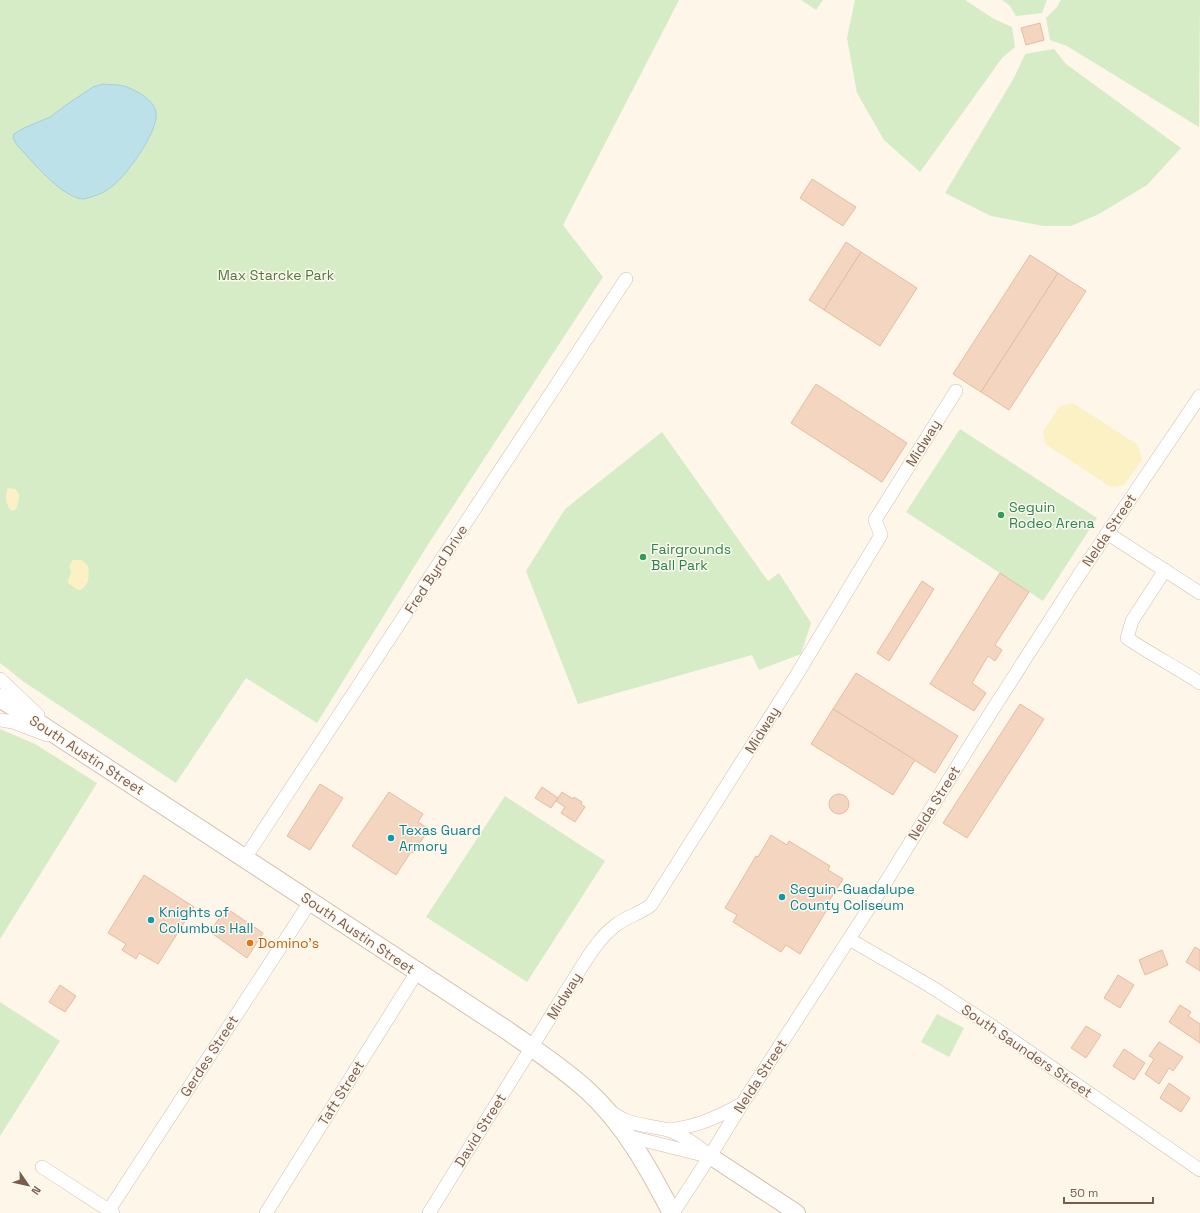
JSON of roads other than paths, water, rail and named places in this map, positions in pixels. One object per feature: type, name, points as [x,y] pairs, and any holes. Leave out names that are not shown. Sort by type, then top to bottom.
[{"type":"main road","name":"South Austin Street","points":[[0,698],[68,741],[532,1047],[564,1071],[588,1091],[628,1136],[651,1173],[672,1213]]},
{"type":"street","name":"Fred Byrd Drive","points":[[245,858],[626,279]]},
{"type":"street","name":"Midway","points":[[532,1047],[572,982],[608,932],[625,918],[644,911],[651,904],[796,676],[881,535],[875,520],[956,391]]},
{"type":"street","name":"Nelda Street","points":[[672,1213],[849,939],[979,731],[1079,575],[1200,396]]},
{"type":"street","points":[[1107,533],[1200,593]]},
{"type":"street","points":[[1165,570],[1132,620],[1126,638],[1200,683]]},
{"type":"street","points":[[0,679],[30,708],[68,741]]},
{"type":"street","points":[[0,720],[13,722],[68,741]]},
{"type":"street","name":"Gerdes Street","points":[[111,1212],[310,902]]},
{"type":"street","name":"South Saunders Street","points":[[849,939],[930,986],[992,1026],[1200,1170]]},
{"type":"street","name":"Taft Street","points":[[266,1213],[417,972]]},
{"type":"street","name":"David Street","points":[[429,1213],[532,1047]]},
{"type":"street","points":[[668,1130],[702,1124],[742,1104]]},
{"type":"street","points":[[605,1109],[624,1120],[668,1130],[684,1137],[710,1156],[798,1213]]},
{"type":"street","points":[[628,1136],[710,1156]]},
{"type":"street","points":[[42,1167],[111,1212]]},
{"type":"water","points":[[103,84],[124,86],[144,96],[155,108],[156,120],[148,139],[136,159],[123,176],[105,191],[95,196],[82,199],[65,192],[56,185],[30,160],[13,138],[14,134],[24,128],[50,117],[93,87]]},
{"type":"place","name":"Seguin Rodeo Arena","points":[[1001,515]]},
{"type":"place","name":"Fairgrounds Ball Park","points":[[643,557]]},
{"type":"place","name":"Texas Guard Armory","points":[[391,838]]},
{"type":"place","name":"Seguin-Guadalupe County Coliseum","points":[[782,897]]},
{"type":"place","name":"Knights of Columbus Hall","points":[[151,920]]},
{"type":"place","name":"Domino's","points":[[250,943]]},
{"type":"park label","name":"Max Starcke Park","points":[[276,275]]}]
